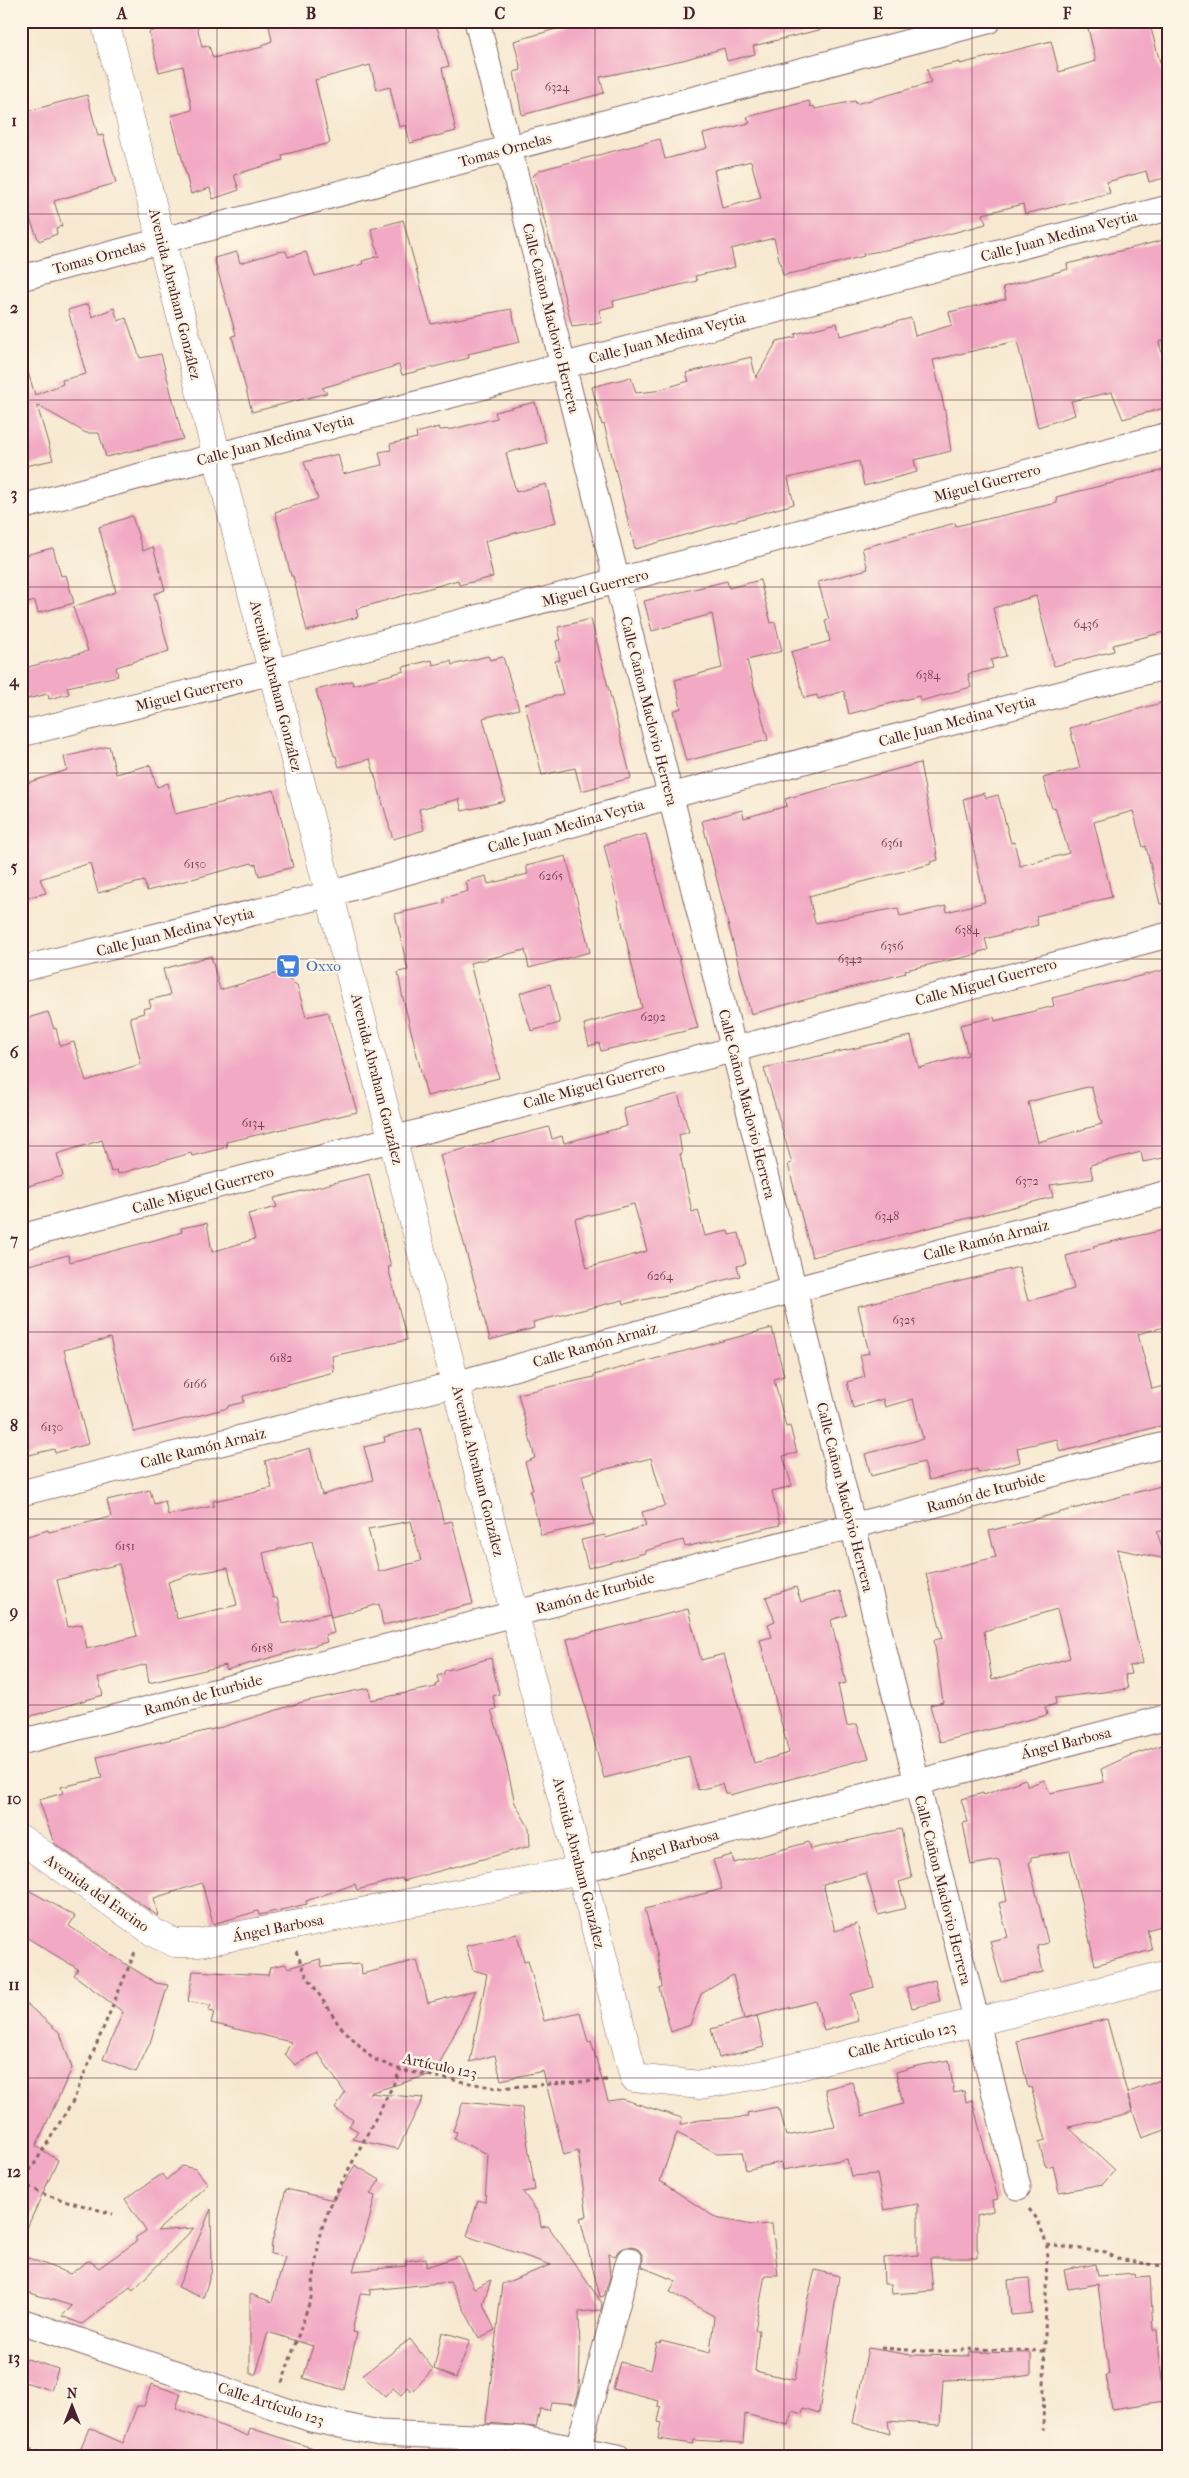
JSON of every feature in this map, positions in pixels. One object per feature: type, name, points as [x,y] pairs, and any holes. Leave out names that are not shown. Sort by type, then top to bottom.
[{"type":"main road","name":"Avenida Abraham González","points":[[105,21],[634,2078]]},
{"type":"main road","name":"Avenida del Encino","points":[[21,1839],[146,1927],[175,1944]]},
{"type":"main road","name":"Ángel Barbosa","points":[[175,1944],[199,1944],[581,1870]]},
{"type":"main road","name":"Calle Articulo 123","points":[[634,2078],[700,2086],[771,2074],[975,2021],[1168,1974]]},
{"type":"street","name":"Calle Cañon Maclovio Herrera","points":[[477,21],[1018,2187]]},
{"type":"street","name":"Tomas Ornelas","points":[[21,278],[988,21]]},
{"type":"street","name":"Calle Juan Medina Veytia","points":[[21,507],[1168,208]]},
{"type":"street","name":"Miguel Guerrero","points":[[21,734],[272,672],[1168,435]]},
{"type":"street","name":"Calle Juan Medina Veytia","points":[[21,969],[330,894],[670,796],[1168,666]]},
{"type":"street","name":"Calle Miguel Guerrero","points":[[21,1237],[1168,935]]},
{"type":"street","name":"Calle Ramón Arnaiz","points":[[21,1493],[456,1384],[793,1290],[1168,1193]]},
{"type":"street","name":"Ramón de Iturbide","points":[[21,1742],[1168,1444]]},
{"type":"street","name":"Ángel Barbosa","points":[[581,1870],[1168,1717]]},
{"type":"street","points":[[578,2449],[629,2260]]},
{"type":"street","name":"Calle Artículo 123","points":[[21,2320],[311,2420],[379,2433],[523,2439],[618,2457]]},
{"type":"path","name":"Artículo 123","points":[[285,1926],[305,1973],[339,2025],[373,2058],[400,2070],[496,2088],[634,2078]]},
{"type":"path","points":[[21,2174],[32,2168],[73,2101],[88,2060],[146,1927]]},
{"type":"path","points":[[274,2407],[311,2298],[320,2233],[333,2199],[400,2070]]},
{"type":"path","points":[[21,2183],[46,2194],[113,2214]]},
{"type":"path","points":[[1018,2187],[1022,2200],[1038,2220],[1047,2245],[1043,2430]]},
{"type":"path","points":[[1047,2245],[1106,2252],[1117,2259],[1168,2267]]},
{"type":"path","points":[[881,2348],[936,2352],[974,2349],[1045,2352]]},
{"type":"path","points":[[21,2446],[50,2457]]},
{"type":"building","points":[[189,21],[196,21],[202,47],[209,46],[213,58],[263,47],[262,45],[272,41],[268,21],[435,21],[449,66],[442,68],[456,131],[410,143],[406,125],[399,127],[390,87],[377,90],[370,65],[315,80],[330,143],[282,155],[283,160],[234,175],[239,190],[213,199],[210,188],[191,194],[171,116],[192,110],[183,66],[159,72],[149,32]]},
{"type":"building","points":[[584,21],[822,21],[823,29],[753,46],[755,54],[727,61],[724,48],[683,60],[600,77],[604,93],[522,115],[514,72],[521,70],[514,41]]},
{"type":"building","points":[[1119,21],[1149,21],[1168,92],[1168,177],[1149,182],[1146,171],[1107,182],[1110,193],[1025,214],[1023,204],[983,214],[986,224],[896,248],[863,254],[864,256],[822,267],[783,275],[774,238],[731,249],[735,267],[695,276],[697,281],[613,301],[614,306],[599,310],[602,322],[572,326],[533,176],[540,170],[660,139],[665,159],[707,148],[703,134],[750,123],[747,117],[809,101],[811,107],[814,106],[815,109],[855,101],[856,104],[931,83],[927,69],[960,62],[960,64],[1051,41],[1059,72],[1096,61],[1088,28]],"holes":[[[751,161],[761,198],[722,208],[714,170]]]},
{"type":"building","points":[[87,95],[98,136],[103,135],[116,183],[54,201],[62,226],[56,228],[57,234],[39,241],[21,197],[21,113]]},
{"type":"building","points":[[403,220],[431,324],[511,309],[520,342],[468,354],[469,358],[402,375],[399,365],[322,388],[327,393],[252,412],[232,336],[236,335],[214,258],[237,252],[240,263],[277,252],[286,251],[288,257],[306,252],[315,276],[363,264],[362,261],[379,256],[371,229]]},
{"type":"building","points":[[1168,239],[1168,339],[1159,342],[1168,375],[1168,407],[1123,419],[1112,392],[1071,401],[1075,415],[1038,427],[1017,341],[933,360],[945,411],[951,451],[914,460],[917,472],[864,486],[859,461],[788,478],[794,504],[635,549],[604,424],[602,425],[592,387],[631,377],[636,393],[655,391],[689,381],[686,373],[751,357],[756,378],[777,341],[796,337],[795,334],[837,323],[840,336],[911,318],[915,336],[952,325],[949,312],[1006,299],[1003,287],[1068,269],[1067,264]]},
{"type":"building","points":[[88,304],[92,317],[114,308],[118,321],[126,318],[140,358],[161,354],[183,439],[106,457],[99,433],[86,433],[37,405],[53,460],[21,467],[21,432],[23,431],[21,370],[27,369],[35,395],[63,384],[62,380],[86,374],[68,310]]},
{"type":"building","points":[[535,402],[546,443],[506,453],[516,492],[546,484],[556,522],[485,541],[493,577],[459,585],[458,580],[356,609],[358,617],[307,631],[275,512],[318,499],[304,462],[338,454],[343,474],[382,465],[379,452],[391,450],[390,444],[417,438],[416,433],[439,427],[440,430],[453,429],[497,418],[495,412]]},
{"type":"building","points":[[1168,469],[1168,631],[1113,645],[1114,651],[1054,666],[1036,596],[993,608],[1006,656],[991,660],[993,668],[968,674],[971,687],[921,701],[919,696],[849,714],[844,691],[818,699],[817,695],[804,698],[791,652],[830,641],[825,620],[829,619],[818,582],[868,569],[862,548],[955,523],[956,526],[1057,503],[1056,497]]},
{"type":"building","points":[[132,516],[143,551],[153,547],[156,557],[165,590],[154,594],[169,651],[116,667],[118,676],[67,687],[69,694],[49,699],[48,694],[27,699],[21,669],[88,651],[73,607],[116,592],[99,527]]},
{"type":"building","points":[[53,548],[61,576],[66,575],[74,603],[38,613],[35,601],[21,605],[21,556]]},
{"type":"building","points":[[760,580],[771,623],[775,622],[782,651],[747,660],[768,740],[686,761],[673,711],[681,708],[675,680],[722,668],[712,614],[652,631],[644,601],[727,581],[729,588]]},
{"type":"building","points":[[591,619],[631,778],[581,791],[575,768],[542,775],[525,704],[563,694],[555,661],[560,660],[556,641],[561,640],[558,627]]},
{"type":"building","points":[[488,656],[490,660],[503,657],[519,709],[483,718],[505,801],[462,811],[459,799],[419,809],[424,830],[393,839],[370,759],[339,767],[336,756],[334,756],[316,690],[352,681],[353,685],[404,671],[403,667],[432,660],[433,665],[451,661],[452,665]]},
{"type":"building","points":[[1168,701],[1168,903],[1160,904],[1146,846],[1143,847],[1133,811],[1094,822],[1112,897],[1036,916],[1038,925],[985,939],[988,950],[978,952],[979,954],[905,970],[906,973],[751,1014],[702,821],[742,810],[744,818],[787,806],[785,799],[920,763],[938,860],[930,862],[931,864],[809,896],[815,923],[898,908],[900,916],[946,906],[947,912],[985,902],[963,799],[984,793],[986,798],[998,795],[1011,843],[1014,842],[1020,866],[1069,853],[1055,807],[1052,808],[1043,778],[1080,768],[1070,728]]},
{"type":"building","points":[[109,746],[116,774],[150,765],[157,787],[168,783],[175,814],[274,790],[293,867],[259,876],[256,864],[253,865],[252,863],[147,891],[144,881],[98,893],[90,863],[40,879],[46,893],[21,899],[21,785],[67,770],[64,757]]},
{"type":"building","points":[[646,834],[698,1028],[601,1051],[599,1043],[589,1046],[584,1024],[642,1008],[604,845]]},
{"type":"building","points":[[566,856],[590,952],[529,968],[525,950],[470,963],[499,1078],[427,1096],[398,972],[408,970],[395,914],[444,903],[444,898],[468,891],[466,881],[486,876],[488,884],[528,874],[526,866]]},
{"type":"building","points":[[211,956],[220,990],[278,973],[297,985],[306,1017],[328,1012],[357,1112],[226,1142],[227,1147],[192,1156],[191,1153],[118,1174],[117,1170],[111,1172],[102,1140],[57,1154],[63,1176],[21,1188],[21,1020],[48,1012],[54,1029],[56,1028],[60,1046],[74,1042],[86,1081],[141,1064],[130,1017],[144,1013],[143,1009],[151,1007],[149,1000],[170,995],[163,969]]},
{"type":"building","points":[[1168,969],[1168,1157],[1143,1162],[1141,1152],[1090,1165],[1093,1179],[1050,1185],[1053,1197],[812,1257],[788,1164],[792,1163],[764,1068],[911,1036],[919,1068],[968,1055],[960,1025],[994,1017],[995,1021],[1054,1006],[1052,998]],"holes":[[[1091,1086],[1102,1124],[1038,1142],[1028,1102]]]},
{"type":"building","points":[[550,984],[560,1023],[531,1031],[520,993]]},
{"type":"building","points":[[678,1094],[689,1132],[679,1135],[682,1154],[680,1154],[692,1212],[698,1210],[705,1236],[728,1231],[729,1235],[739,1233],[746,1264],[737,1266],[740,1276],[666,1295],[624,1304],[623,1300],[533,1322],[534,1328],[490,1340],[440,1155],[549,1127],[552,1139],[562,1136],[564,1143],[627,1126],[623,1108]],"holes":[[[634,1204],[647,1251],[587,1268],[575,1219]]]},
{"type":"building","points":[[369,1174],[391,1267],[388,1267],[407,1340],[332,1356],[334,1372],[243,1396],[244,1402],[228,1406],[228,1408],[134,1432],[110,1338],[64,1350],[88,1444],[55,1453],[54,1449],[21,1457],[21,1267],[68,1255],[70,1262],[182,1232],[181,1228],[207,1223],[212,1252],[255,1239],[248,1214],[277,1207],[274,1198]]},
{"type":"building","points":[[1168,1229],[1168,1326],[1138,1334],[1152,1389],[1168,1385],[1168,1424],[1060,1452],[1057,1439],[1017,1448],[1020,1462],[978,1473],[977,1469],[929,1480],[924,1462],[871,1476],[865,1454],[923,1439],[913,1399],[885,1407],[883,1399],[853,1408],[847,1382],[865,1377],[860,1355],[869,1353],[858,1306],[1019,1267],[1028,1301],[1074,1289],[1066,1256],[1094,1248],[1093,1246]]},
{"type":"building","points":[[772,1328],[784,1376],[774,1379],[786,1427],[790,1426],[797,1453],[783,1456],[792,1486],[772,1491],[780,1525],[685,1547],[683,1540],[645,1551],[645,1553],[588,1568],[581,1540],[605,1535],[606,1538],[646,1526],[642,1512],[665,1506],[651,1458],[582,1475],[594,1524],[541,1535],[530,1491],[533,1490],[525,1462],[535,1458],[518,1394],[594,1377],[594,1375]]},
{"type":"building","points":[[420,1428],[443,1520],[444,1523],[452,1521],[473,1604],[383,1625],[379,1604],[331,1617],[330,1613],[334,1633],[325,1635],[327,1642],[226,1670],[226,1665],[149,1683],[146,1664],[98,1678],[103,1695],[21,1719],[21,1538],[48,1530],[49,1532],[111,1517],[107,1500],[150,1490],[154,1504],[165,1501],[168,1515],[214,1506],[213,1501],[272,1488],[265,1461],[310,1448],[322,1495],[373,1480],[364,1447],[385,1442],[384,1437]],"holes":[[[411,1521],[421,1561],[379,1572],[368,1529]],[[312,1541],[330,1613],[283,1624],[277,1598],[273,1598],[263,1553]],[[119,1564],[137,1636],[87,1649],[82,1624],[68,1627],[57,1580]],[[228,1568],[237,1605],[177,1619],[168,1582],[192,1574]]]},
{"type":"building","points":[[1168,1484],[1168,1529],[1157,1532],[1166,1559],[1117,1549],[1142,1663],[1129,1666],[1131,1674],[1125,1675],[1128,1689],[1055,1698],[1056,1704],[1045,1707],[1047,1715],[940,1742],[930,1705],[943,1702],[934,1640],[943,1638],[926,1574],[996,1557],[989,1531]],"holes":[[[1057,1609],[1070,1658],[992,1680],[984,1631]]]},
{"type":"building","points":[[796,1587],[801,1602],[840,1591],[847,1615],[831,1620],[846,1683],[838,1685],[847,1726],[857,1724],[869,1758],[730,1795],[725,1793],[722,1784],[698,1790],[689,1756],[604,1778],[567,1639],[688,1609],[701,1660],[724,1654],[754,1763],[789,1753],[760,1640],[772,1637],[768,1624],[775,1621],[766,1597]]},
{"type":"building","points":[[491,1658],[499,1694],[493,1696],[496,1709],[491,1710],[501,1741],[515,1803],[529,1828],[530,1846],[403,1881],[402,1878],[357,1890],[355,1884],[306,1901],[307,1904],[259,1915],[258,1911],[213,1924],[202,1883],[154,1898],[158,1916],[54,1843],[39,1800],[63,1793],[61,1787],[102,1778],[97,1757],[222,1727],[306,1701],[369,1688],[371,1700],[436,1687],[436,1684],[439,1683],[437,1676],[444,1674],[444,1671]]},
{"type":"building","points":[[1168,1743],[1168,1924],[1147,1930],[1152,1950],[1095,1965],[1070,1851],[1031,1857],[1031,1862],[1029,1863],[1048,1943],[1037,1946],[1043,1972],[1001,1982],[990,1941],[1008,1937],[999,1903],[1007,1901],[999,1860],[971,1865],[963,1823],[968,1822],[961,1799],[983,1793],[984,1795],[1025,1779],[1028,1786],[1044,1780],[1050,1793],[1104,1782],[1101,1769],[1129,1756]]},
{"type":"building","points":[[901,1829],[912,1878],[899,1882],[906,1908],[878,1915],[866,1873],[823,1884],[835,1931],[857,1924],[874,1987],[851,1994],[858,2021],[824,2031],[816,2001],[744,2019],[733,1975],[701,1994],[690,2025],[671,2032],[659,1988],[662,1987],[657,1954],[645,1909],[722,1889],[713,1860],[732,1855],[734,1863],[809,1842],[811,1849]]},
{"type":"building","points":[[21,1886],[75,1916],[69,1926],[156,1983],[168,1985],[150,2043],[136,2072],[103,2059],[123,2012],[74,1975],[78,1969],[21,1934]]},
{"type":"building","points":[[517,1934],[524,1961],[528,1960],[544,2021],[580,2012],[588,2042],[591,2041],[608,2101],[622,2099],[682,2118],[680,2125],[699,2120],[748,2117],[747,2113],[777,2107],[778,2111],[780,2110],[786,2136],[835,2127],[825,2089],[852,2082],[862,2116],[903,2104],[896,2072],[949,2060],[954,2093],[964,2091],[966,2102],[972,2100],[998,2199],[992,2200],[993,2211],[977,2215],[977,2258],[930,2258],[933,2291],[892,2294],[891,2284],[884,2284],[883,2258],[918,2255],[918,2204],[884,2210],[877,2174],[851,2176],[847,2159],[782,2170],[781,2162],[746,2170],[742,2152],[717,2153],[677,2133],[660,2181],[716,2218],[752,2225],[772,2224],[778,2275],[765,2275],[755,2330],[759,2330],[755,2371],[795,2380],[806,2306],[815,2270],[839,2276],[819,2413],[803,2408],[802,2414],[792,2411],[788,2425],[745,2414],[743,2443],[694,2440],[693,2444],[658,2439],[661,2423],[658,2422],[661,2407],[658,2406],[659,2401],[613,2389],[620,2362],[651,2370],[657,2343],[660,2344],[661,2341],[710,2353],[714,2316],[670,2292],[676,2281],[642,2267],[643,2256],[639,2250],[632,2246],[619,2250],[615,2256],[608,2253],[610,2277],[604,2296],[600,2297],[580,2218],[587,2216],[578,2151],[564,2155],[543,2071],[501,2080],[495,2055],[470,2062],[487,1974],[473,1970],[466,1946]]},
{"type":"building","points":[[320,1959],[322,1967],[361,1964],[362,1974],[417,1960],[428,2003],[476,1990],[435,2073],[369,2093],[423,2098],[398,2149],[352,2139],[358,2131],[349,2126],[353,2120],[335,2109],[345,2093],[318,2053],[295,2065],[285,2054],[291,2042],[211,2023],[214,2012],[208,2011],[211,2005],[188,2002],[193,1971],[268,1975],[270,1967],[285,1964],[288,1968]]},
{"type":"building","points":[[935,1980],[940,2001],[912,2008],[906,1988]]},
{"type":"building","points":[[21,1999],[60,2033],[72,2068],[36,2146],[58,2160],[21,2241]]},
{"type":"building","points":[[757,2016],[764,2047],[719,2058],[711,2029]]},
{"type":"building","points":[[1107,2019],[1132,2111],[1122,2116],[1068,2127],[1115,2170],[1103,2184],[1059,2192],[1053,2165],[1047,2167],[1045,2165],[1039,2142],[1046,2140],[1031,2087],[1028,2088],[1017,2041]]},
{"type":"building","points":[[1168,2077],[1168,2129],[1142,2138],[1127,2093]]},
{"type":"building","points":[[463,2102],[522,2108],[535,2190],[523,2192],[539,2214],[541,2227],[548,2226],[602,2303],[601,2310],[579,2312],[579,2391],[575,2404],[551,2402],[549,2410],[540,2409],[536,2427],[486,2423],[502,2284],[551,2265],[467,2236],[478,2200],[485,2202],[488,2154],[454,2139],[457,2132],[453,2131]]},
{"type":"building","points":[[355,2165],[380,2180],[370,2194],[375,2196],[353,2271],[406,2266],[406,2261],[426,2258],[426,2267],[459,2256],[474,2288],[491,2280],[483,2304],[495,2330],[479,2338],[450,2282],[370,2290],[370,2295],[360,2294],[352,2332],[357,2333],[344,2390],[303,2378],[313,2346],[268,2332],[256,2374],[250,2374],[250,2294],[272,2302],[285,2257],[271,2254],[272,2242],[286,2189],[334,2200]]},
{"type":"building","points":[[182,2166],[196,2169],[208,2184],[157,2231],[194,2228],[133,2290],[130,2287],[82,2324],[62,2316],[72,2306],[21,2290],[21,2255],[70,2274],[90,2261],[99,2268],[137,2241],[135,2238],[146,2231],[125,2199],[162,2174],[166,2180]]},
{"type":"building","points":[[211,2209],[212,2270],[203,2298],[178,2287]]},
{"type":"building","points":[[1096,2264],[1098,2276],[1134,2273],[1135,2277],[1150,2276],[1153,2330],[1157,2330],[1164,2401],[1112,2409],[1106,2375],[1109,2375],[1098,2284],[1068,2289],[1064,2270]]},
{"type":"building","points":[[1029,2278],[1032,2313],[1011,2315],[1008,2280]]},
{"type":"building","points":[[442,2332],[470,2340],[456,2378],[434,2369]]},
{"type":"building","points":[[410,2339],[433,2369],[412,2392],[407,2387],[401,2395],[393,2388],[385,2397],[362,2375]]},
{"type":"building","points":[[868,2348],[911,2355],[970,2356],[970,2352],[1031,2353],[1031,2375],[1010,2378],[943,2380],[940,2425],[888,2421],[890,2434],[853,2423]]},
{"type":"building","points":[[21,2357],[58,2369],[51,2390],[21,2381]]},
{"type":"building","points":[[151,2384],[181,2394],[176,2408],[248,2436],[250,2428],[325,2452],[324,2457],[77,2457],[89,2428],[123,2443],[137,2406],[144,2406]]},
{"type":"building","points":[[483,2452],[529,2455],[528,2457],[482,2457]]},
{"type":"place","name":"Oxxo","points":[[288,966]]}]
